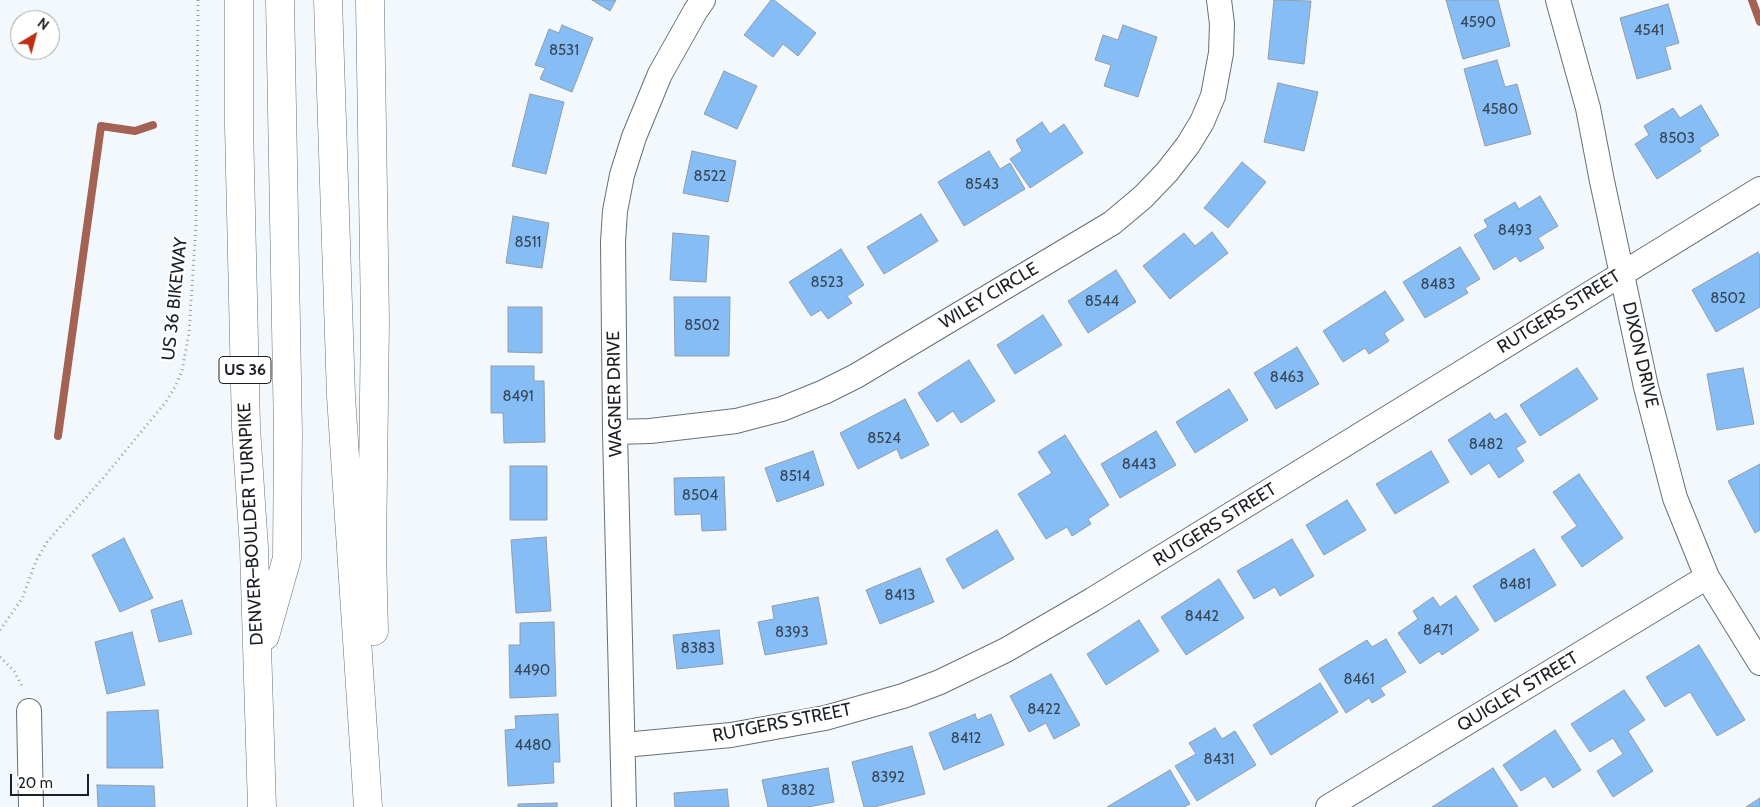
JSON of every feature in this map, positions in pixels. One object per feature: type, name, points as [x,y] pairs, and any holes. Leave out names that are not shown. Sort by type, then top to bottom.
[{"type":"highway","name":"DENVER–BOULDER TURNPIKE","points":[[239,0],[246,428],[254,548],[262,807]]},
{"type":"highway","points":[[257,664],[287,558],[288,433],[280,0]]},
{"type":"highway","points":[[328,0],[340,387],[368,807]]},
{"type":"highway","points":[[370,0],[375,320],[372,552],[378,807]]},
{"type":"street","name":"WAGNER DRIVE","points":[[624,807],[615,432],[613,242],[615,210],[622,175],[634,137],[660,74],[703,0]]},
{"type":"street","name":"WILEY CIRCLE","points":[[615,432],[650,431],[736,421],[782,409],[824,392],[856,376],[1112,223],[1143,197],[1167,172],[1188,145],[1202,122],[1213,96],[1221,54],[1222,24],[1219,0]]},
{"type":"street","name":"DIXON DRIVE","points":[[1558,0],[1588,108],[1646,387],[1675,498],[1707,576],[1760,663]]},
{"type":"street","name":"RUTGERS STREET","points":[[624,745],[731,734],[825,718],[903,696],[940,682],[1006,650],[1092,600],[1760,189]]},
{"type":"street","name":"QUIGLEY STREET","points":[[1328,807],[1707,576]]},
{"type":"street","points":[[29,711],[31,807]]},
{"type":"path","name":"US 36 BIKEWAY","points":[[0,630],[22,599],[36,561],[47,542],[104,477],[164,403],[175,387],[182,371],[190,333],[196,224],[198,0]]},
{"type":"path","points":[[0,657],[14,671],[21,683],[29,711]]},
{"type":"building","points":[[592,0],[616,0],[610,11]]},
{"type":"building","points":[[771,0],[774,0],[816,33],[798,56],[783,44],[773,57],[744,35]]},
{"type":"building","points":[[1274,0],[1311,1],[1304,64],[1268,59]]},
{"type":"building","points":[[1446,0],[1498,0],[1510,46],[1463,59]]},
{"type":"building","points":[[1668,4],[1679,43],[1665,47],[1671,69],[1637,79],[1620,18]]},
{"type":"building","points":[[562,25],[593,38],[572,92],[540,79],[545,68],[535,65],[549,29],[559,33]]},
{"type":"building","points":[[1123,25],[1157,37],[1138,97],[1104,86],[1111,65],[1095,60],[1103,35],[1118,40]]},
{"type":"building","points":[[1497,60],[1505,87],[1517,84],[1531,134],[1485,146],[1464,69]]},
{"type":"building","points":[[724,71],[757,86],[737,129],[704,114]]},
{"type":"building","points":[[1278,83],[1318,92],[1304,151],[1264,142]]},
{"type":"building","points":[[530,94],[564,102],[546,174],[512,166]]},
{"type":"building","points":[[1701,105],[1719,135],[1699,148],[1701,151],[1657,179],[1635,144],[1649,135],[1644,126],[1673,108],[1680,118]]},
{"type":"building","points":[[1042,122],[1050,134],[1064,124],[1083,153],[1030,188],[1010,159],[1022,151],[1016,140]]},
{"type":"building","points":[[692,151],[736,161],[728,202],[683,193]]},
{"type":"building","points":[[989,151],[1000,169],[1010,163],[1025,189],[964,226],[938,182]]},
{"type":"building","points":[[1242,162],[1266,182],[1228,228],[1204,208]]},
{"type":"building","points":[[1540,196],[1558,226],[1538,238],[1544,248],[1520,262],[1516,256],[1494,270],[1474,235],[1488,227],[1484,220],[1515,202],[1519,209]]},
{"type":"building","points":[[921,214],[938,241],[884,274],[867,247]]},
{"type":"building","points":[[513,216],[549,223],[542,268],[506,263]]},
{"type":"building","points":[[1212,232],[1228,253],[1170,299],[1143,266],[1184,233],[1195,246]]},
{"type":"building","points":[[673,233],[709,236],[706,282],[670,280]]},
{"type":"building","points":[[1460,247],[1480,279],[1465,288],[1468,293],[1425,318],[1403,282]]},
{"type":"building","points":[[841,249],[864,285],[847,296],[852,303],[828,319],[821,310],[811,316],[789,282]]},
{"type":"building","points":[[1758,252],[1760,256],[1760,307],[1716,332],[1692,290]]},
{"type":"building","points":[[1116,270],[1136,302],[1088,333],[1068,301]]},
{"type":"building","points":[[1385,291],[1404,320],[1384,333],[1389,341],[1369,354],[1365,348],[1343,362],[1323,331]]},
{"type":"building","points":[[674,297],[730,297],[729,356],[675,356]]},
{"type":"building","points":[[508,307],[542,307],[542,353],[508,352]]},
{"type":"building","points":[[1043,315],[1062,345],[1015,374],[997,345]]},
{"type":"building","points":[[1297,347],[1319,384],[1276,409],[1254,373]]},
{"type":"building","points":[[969,360],[995,401],[961,423],[953,411],[937,422],[918,393]]},
{"type":"building","points":[[491,366],[534,366],[534,381],[544,381],[545,442],[504,443],[503,413],[491,413]]},
{"type":"building","points":[[1577,368],[1598,399],[1540,436],[1520,405]]},
{"type":"building","points":[[1743,368],[1754,424],[1717,430],[1707,374]]},
{"type":"building","points":[[1229,389],[1248,420],[1195,453],[1176,422]]},
{"type":"building","points":[[905,399],[929,445],[901,459],[897,449],[858,469],[840,433]]},
{"type":"building","points":[[1490,413],[1495,420],[1506,413],[1526,442],[1516,448],[1524,461],[1499,478],[1489,463],[1471,475],[1448,440]]},
{"type":"building","points":[[1156,431],[1176,465],[1120,498],[1101,464]]},
{"type":"building","points":[[1065,435],[1109,505],[1088,519],[1091,524],[1072,536],[1067,527],[1046,539],[1018,494],[1052,473],[1038,452]]},
{"type":"building","points":[[813,451],[824,485],[777,502],[765,468]]},
{"type":"building","points":[[1431,451],[1449,482],[1395,514],[1376,484]]},
{"type":"building","points":[[1760,464],[1760,530],[1755,533],[1728,481]]},
{"type":"building","points":[[510,466],[547,466],[547,520],[510,520]]},
{"type":"building","points":[[1579,474],[1623,538],[1582,567],[1561,537],[1577,526],[1553,492]]},
{"type":"building","points":[[724,477],[726,530],[702,531],[701,514],[675,515],[674,478]]},
{"type":"building","points":[[1347,500],[1366,530],[1324,555],[1306,525]]},
{"type":"building","points":[[997,530],[1014,559],[963,589],[946,559]]},
{"type":"building","points":[[546,537],[551,611],[516,613],[511,540]]},
{"type":"building","points":[[124,538],[153,598],[120,612],[92,555]]},
{"type":"building","points":[[1292,539],[1314,576],[1280,596],[1275,587],[1254,599],[1237,571]]},
{"type":"building","points":[[1534,549],[1556,585],[1495,622],[1473,586]]},
{"type":"building","points":[[920,568],[934,602],[880,624],[866,590]]},
{"type":"building","points":[[1219,579],[1244,618],[1186,655],[1161,617]]},
{"type":"building","points":[[1456,596],[1479,630],[1442,655],[1439,651],[1420,664],[1398,633],[1418,619],[1413,611],[1433,597],[1440,607]]},
{"type":"building","points":[[818,597],[827,644],[765,655],[758,622],[774,619],[772,606]]},
{"type":"building","points":[[182,600],[192,634],[159,642],[151,610]]},
{"type":"building","points":[[1139,620],[1159,651],[1106,685],[1087,654]]},
{"type":"building","points":[[554,622],[556,696],[510,698],[509,645],[520,645],[520,623]]},
{"type":"building","points":[[719,630],[723,664],[677,669],[673,635]]},
{"type":"building","points":[[132,632],[145,685],[107,694],[95,642]]},
{"type":"building","points":[[1386,639],[1406,672],[1380,688],[1385,695],[1372,703],[1369,698],[1346,713],[1319,669],[1367,640],[1372,647]]},
{"type":"building","points":[[1699,645],[1745,720],[1717,736],[1690,692],[1665,707],[1646,677]]},
{"type":"building","points":[[1051,674],[1080,725],[1054,739],[1046,723],[1029,732],[1010,696]]},
{"type":"building","points":[[1320,683],[1338,712],[1271,755],[1253,725]]},
{"type":"building","points":[[1624,690],[1645,720],[1628,731],[1653,771],[1613,797],[1597,771],[1623,754],[1613,738],[1590,752],[1571,724]]},
{"type":"building","points":[[158,710],[163,768],[107,768],[107,712]]},
{"type":"building","points":[[558,714],[560,762],[553,762],[554,783],[508,786],[505,730],[516,729],[515,716]]},
{"type":"building","points":[[975,714],[977,720],[991,714],[1004,745],[944,770],[929,733]]},
{"type":"building","points":[[1215,728],[1222,739],[1235,731],[1256,765],[1197,801],[1175,766],[1196,754],[1189,743]]},
{"type":"building","points":[[1555,730],[1581,770],[1553,788],[1545,776],[1521,791],[1503,765]]},
{"type":"building","points":[[912,746],[925,794],[874,807],[864,807],[852,762]]},
{"type":"building","points":[[828,768],[834,802],[808,807],[768,807],[762,780]]},
{"type":"building","points":[[1493,768],[1518,807],[1432,807]]},
{"type":"building","points":[[1170,770],[1190,804],[1184,807],[1107,807]]},
{"type":"building","points":[[97,785],[154,786],[155,807],[98,807]]},
{"type":"building","points":[[727,789],[729,807],[675,807],[674,793]]},
{"type":"building","points":[[1760,798],[1760,807],[1746,807]]},
{"type":"building","points":[[557,803],[557,807],[518,807],[518,804]]},
{"type":"waterway","points":[[1752,0],[1760,22]]},
{"type":"waterway","points":[[58,436],[101,126],[135,131],[153,125]]}]
